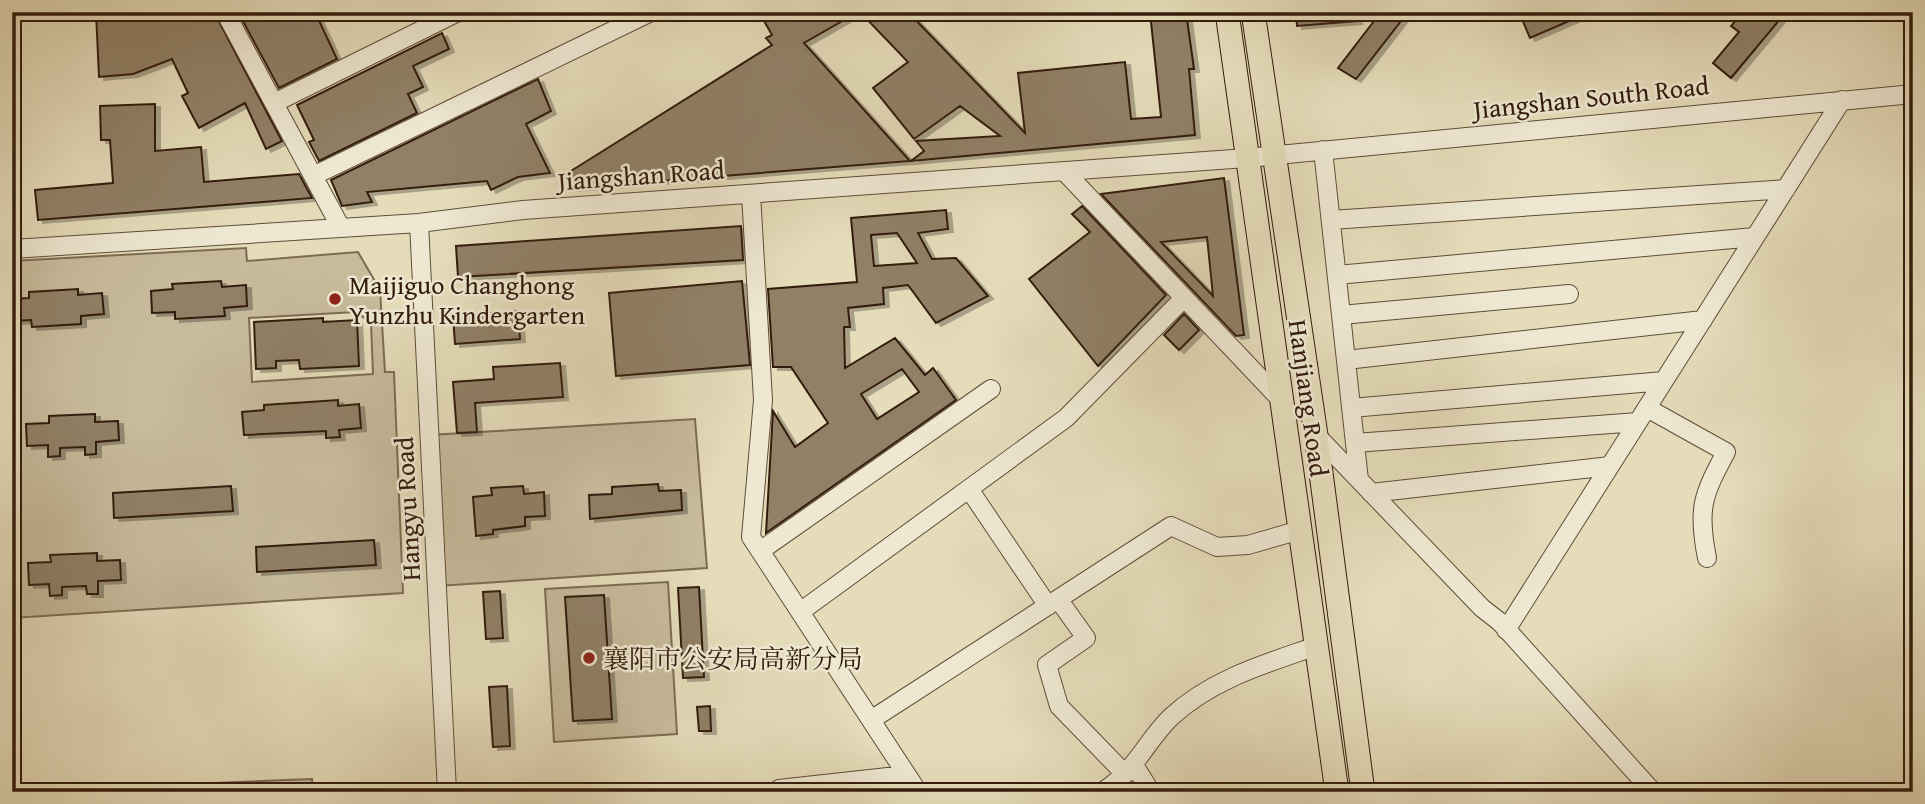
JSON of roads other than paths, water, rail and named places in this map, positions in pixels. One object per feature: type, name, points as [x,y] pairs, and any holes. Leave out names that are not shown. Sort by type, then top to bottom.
[{"type":"main road","name":"Hanjiang Road","points":[[1227,12],[1316,646],[1333,789]]},
{"type":"main road","name":"Hanjiang Road","points":[[1253,12],[1316,435],[1363,792]]},
{"type":"street","points":[[225,12],[341,228]]},
{"type":"street","points":[[274,103],[458,12]]},
{"type":"street","points":[[313,176],[651,12]]},
{"type":"street","name":"Jiangshan South Road","points":[[1274,155],[1913,94]]},
{"type":"street","points":[[1506,630],[1842,100]]},
{"type":"street","points":[[1324,150],[1355,443],[1365,486]]},
{"type":"street","name":"Jiangshan Road","points":[[12,249],[419,223],[523,210],[1274,155]]},
{"type":"street","points":[[1064,172],[1281,400]]},
{"type":"street","points":[[1331,220],[1786,189]]},
{"type":"street","points":[[751,194],[763,400],[751,537],[918,792]]},
{"type":"street","name":"Hangyu Road","points":[[419,223],[447,792]]},
{"type":"street","points":[[1337,275],[1755,237]]},
{"type":"street","points":[[1341,315],[1569,294]]},
{"type":"street","points":[[800,612],[1066,418],[1184,298]]},
{"type":"street","points":[[1346,360],[1703,320]]},
{"type":"street","points":[[1351,408],[1664,381]]},
{"type":"street","points":[[760,551],[991,389]]},
{"type":"street","points":[[1355,443],[1643,415],[1726,452],[1704,494],[1703,535],[1707,558]]},
{"type":"street","points":[[1316,435],[1506,630],[1653,792]]},
{"type":"street","points":[[1365,486],[1610,466]]},
{"type":"street","points":[[969,489],[1053,603],[1086,638],[1047,665],[1059,706],[1130,769],[1151,792]]},
{"type":"street","points":[[871,720],[1171,526],[1217,547],[1248,545],[1300,530]]},
{"type":"street","points":[[1102,792],[1130,769],[1171,718],[1231,675],[1316,646]]},
{"type":"street","points":[[780,792],[779,789],[843,787],[906,775]]},
{"type":"place","name":"Maijiguo Changhong Yunzhu Kindergarten","points":[[335,299]]},
{"type":"place","name":"襄阳市公安局高新分局","points":[[589,658]]}]
